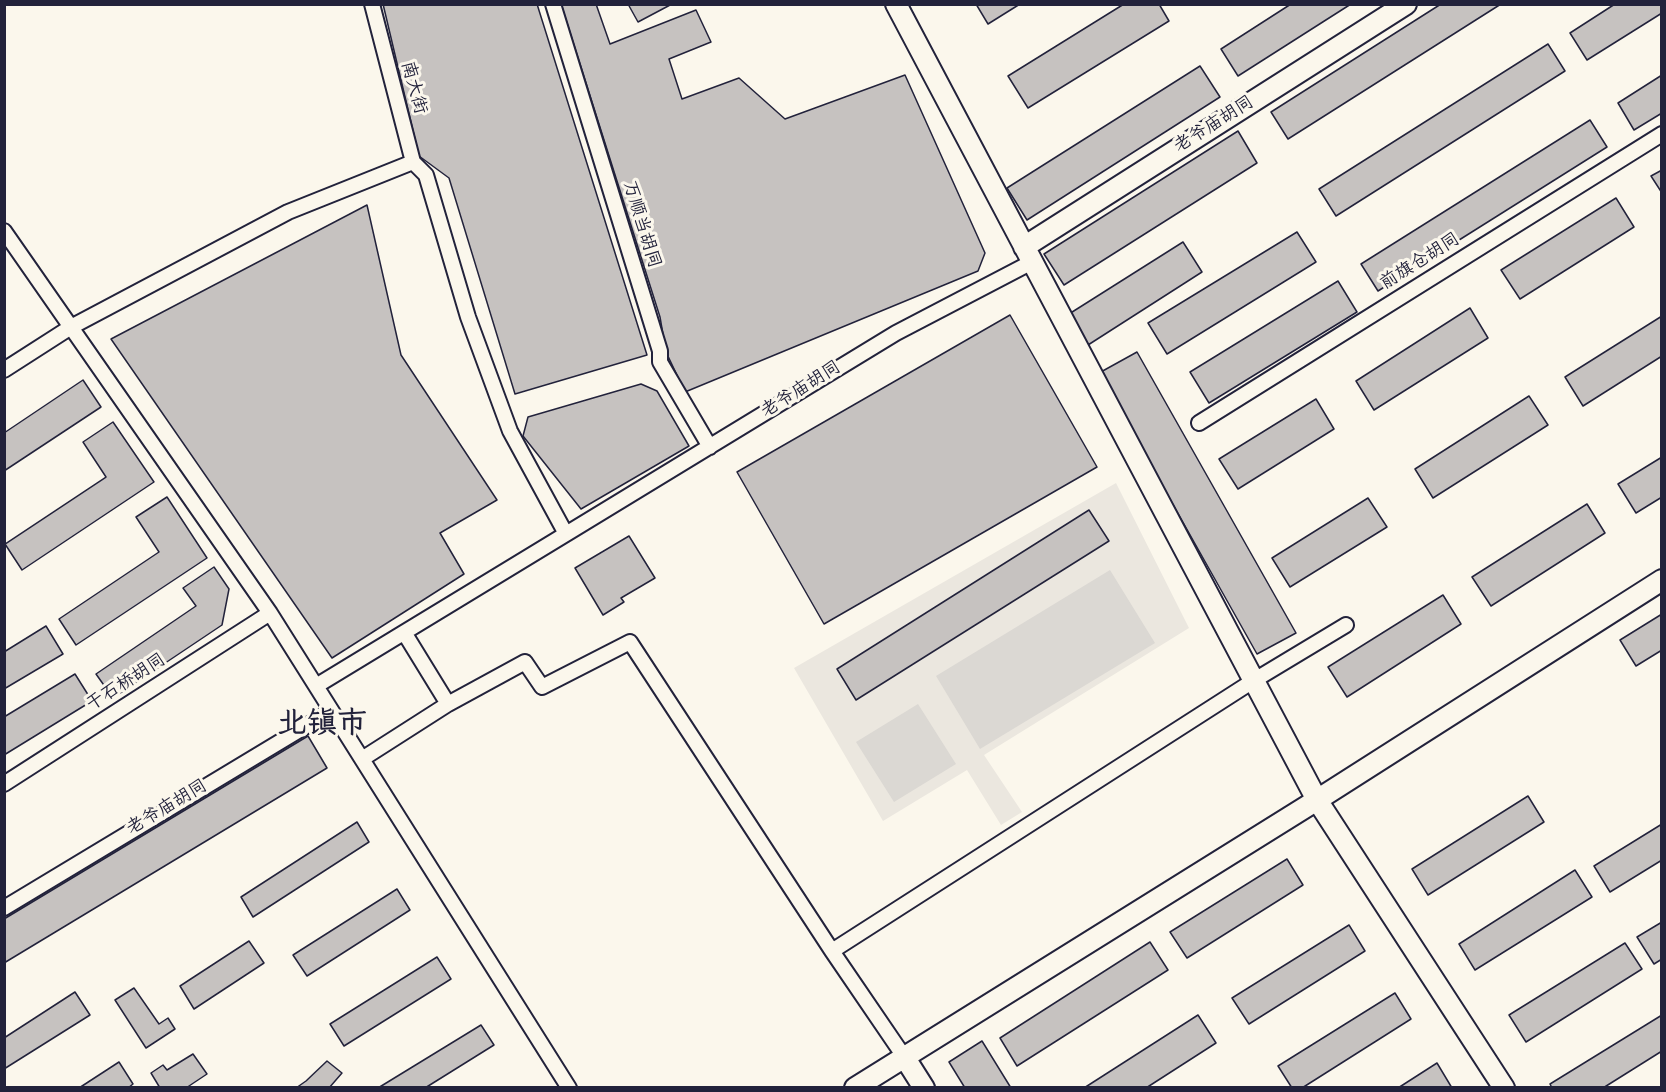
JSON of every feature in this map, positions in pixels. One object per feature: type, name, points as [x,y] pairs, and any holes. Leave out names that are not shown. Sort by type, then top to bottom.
[{"type":"street","name":"南大街","points":[[372,4],[413,162],[426,176],[468,317],[510,431],[566,534]]},
{"type":"street","name":"万顺当胡同","points":[[554,4],[660,351],[660,362],[705,451]]},
{"type":"street","points":[[896,4],[1317,800],[1504,1088]]},
{"type":"street","name":"老爷庙胡同","points":[[316,686],[1028,255],[1406,4]]},
{"type":"street","name":"前旗仓胡同","points":[[1199,423],[1662,134]]},
{"type":"street","points":[[4,370],[71,327],[288,212],[413,162]]},
{"type":"street","points":[[4,231],[270,613],[569,1088]]},
{"type":"street","points":[[855,1088],[1317,800],[1662,580]]},
{"type":"street","name":"干石桥胡同","points":[[4,784],[270,613]]},
{"type":"street","points":[[832,951],[1253,681],[1346,625]]},
{"type":"street","points":[[405,634],[448,704]]},
{"type":"street","points":[[362,759],[448,704],[525,662],[542,687],[630,642],[924,1088]]},
{"type":"street","name":"老爷庙胡同","points":[[4,908],[331,711]]},
{"type":"shaded area","points":[[1116,483],[1189,628],[984,755],[1022,812],[1001,825],[967,770],[883,821],[794,668]]},
{"type":"shaded area","points":[[1110,570],[1155,643],[980,749],[936,676]]},
{"type":"shaded area","points":[[918,704],[956,764],[894,802],[856,742]]},
{"type":"building","points":[[383,4],[537,4],[647,355],[515,394],[449,178],[419,156]]},
{"type":"building","points":[[561,4],[596,4],[610,44],[696,10],[711,42],[669,59],[682,99],[739,78],[785,119],[905,75],[985,253],[978,271],[685,392],[666,352],[660,317]]},
{"type":"building","points":[[628,4],[672,4],[638,22]]},
{"type":"building","points":[[976,4],[1020,4],[988,24]]},
{"type":"building","points":[[1124,4],[1159,4],[1169,21],[1028,108],[1008,76]]},
{"type":"building","points":[[1291,4],[1351,4],[1238,76],[1221,49]]},
{"type":"building","points":[[1441,4],[1501,4],[1288,139],[1271,112]]},
{"type":"building","points":[[1615,4],[1662,4],[1662,13],[1587,60],[1570,33]]},
{"type":"building","points":[[1548,44],[1565,71],[1336,216],[1319,189]]},
{"type":"building","points":[[1200,66],[1220,97],[1027,220],[1007,188]]},
{"type":"building","points":[[1662,75],[1662,113],[1634,130],[1618,103]]},
{"type":"building","points":[[1590,120],[1607,147],[1378,291],[1361,264]]},
{"type":"building","points":[[1238,131],[1257,163],[1064,285],[1044,254]]},
{"type":"building","points":[[1662,170],[1662,193],[1651,176]]},
{"type":"building","points":[[1616,198],[1634,227],[1520,299],[1501,270]]},
{"type":"building","points":[[367,205],[401,355],[497,500],[440,533],[464,574],[332,658],[111,339]]},
{"type":"building","points":[[1297,232],[1316,262],[1167,354],[1148,323]]},
{"type":"building","points":[[1183,242],[1202,272],[1088,345],[1069,314]]},
{"type":"building","points":[[1338,281],[1357,312],[1209,403],[1190,372]]},
{"type":"building","points":[[1470,308],[1488,338],[1374,410],[1356,381]]},
{"type":"building","points":[[1010,315],[1097,467],[824,624],[737,472]]},
{"type":"building","points":[[1662,316],[1662,356],[1583,406],[1565,377]]},
{"type":"building","points":[[1137,352],[1296,633],[1257,654],[1099,373]]},
{"type":"building","points":[[83,380],[101,407],[4,471],[4,433]]},
{"type":"building","points":[[641,384],[657,391],[689,446],[581,509],[523,436],[528,417]]},
{"type":"building","points":[[1529,396],[1548,425],[1433,498],[1415,469]]},
{"type":"building","points":[[1316,399],[1334,429],[1238,489],[1219,459]]},
{"type":"building","points":[[113,422],[154,482],[22,570],[5,544],[106,477],[83,442]]},
{"type":"building","points":[[1662,457],[1662,497],[1636,513],[1618,484]]},
{"type":"building","points":[[167,497],[207,558],[76,645],[59,619],[159,552],[136,517]]},
{"type":"building","points":[[1368,498],[1387,527],[1290,587],[1272,558]]},
{"type":"building","points":[[1587,504],[1605,533],[1491,606],[1472,577]]},
{"type":"building","points":[[1089,510],[1109,541],[856,700],[837,669]]},
{"type":"building","points":[[629,536],[655,578],[621,598],[624,602],[603,615],[575,568]]},
{"type":"building","points":[[214,567],[229,589],[222,625],[113,698],[96,674],[196,606],[183,588]]},
{"type":"building","points":[[1443,595],[1461,624],[1347,697],[1328,667]]},
{"type":"building","points":[[1662,614],[1662,650],[1636,666],[1620,640]]},
{"type":"building","points":[[46,626],[63,654],[4,689],[4,652]]},
{"type":"building","points":[[75,674],[92,701],[4,755],[4,717]]},
{"type":"building","points":[[308,736],[327,768],[4,963],[4,919]]},
{"type":"building","points":[[1528,796],[1544,822],[1428,895],[1412,869]]},
{"type":"building","points":[[357,822],[369,842],[253,917],[241,897]]},
{"type":"building","points":[[1662,824],[1662,860],[1610,892],[1594,866]]},
{"type":"building","points":[[1287,859],[1303,885],[1187,958],[1170,932]]},
{"type":"building","points":[[1575,870],[1592,897],[1475,970],[1459,944]]},
{"type":"building","points":[[397,889],[410,910],[307,976],[293,955]]},
{"type":"building","points":[[1662,922],[1662,959],[1654,964],[1637,937]]},
{"type":"building","points":[[1349,925],[1365,951],[1249,1024],[1232,998]]},
{"type":"building","points":[[249,941],[264,963],[194,1009],[180,986]]},
{"type":"building","points":[[1150,942],[1168,970],[1017,1066],[1000,1038]]},
{"type":"building","points":[[1625,943],[1642,969],[1526,1042],[1509,1015]]},
{"type":"building","points":[[437,957],[451,979],[344,1046],[330,1024]]},
{"type":"building","points":[[134,988],[159,1024],[168,1018],[175,1029],[146,1048],[115,1000]]},
{"type":"building","points":[[75,992],[90,1015],[4,1069],[4,1038]]},
{"type":"building","points":[[1395,993],[1411,1019],[1302,1088],[1292,1088],[1278,1066]]},
{"type":"building","points":[[1198,1015],[1216,1043],[1146,1088],[1084,1088]]},
{"type":"building","points":[[1662,1015],[1662,1051],[1603,1088],[1552,1088],[1550,1084]]},
{"type":"building","points":[[481,1025],[494,1045],[425,1088],[378,1088]]},
{"type":"building","points":[[982,1041],[1011,1088],[965,1088],[949,1062]]},
{"type":"building","points":[[193,1054],[207,1074],[186,1088],[160,1088],[151,1073],[163,1065],[167,1070]]},
{"type":"building","points":[[327,1061],[342,1073],[329,1088],[296,1088],[306,1081]]},
{"type":"building","points":[[119,1062],[133,1084],[128,1088],[79,1088]]},
{"type":"building","points":[[1437,1063],[1452,1088],[1398,1088]]},
{"type":"district","name":"北镇市","points":[[322,727]]}]
